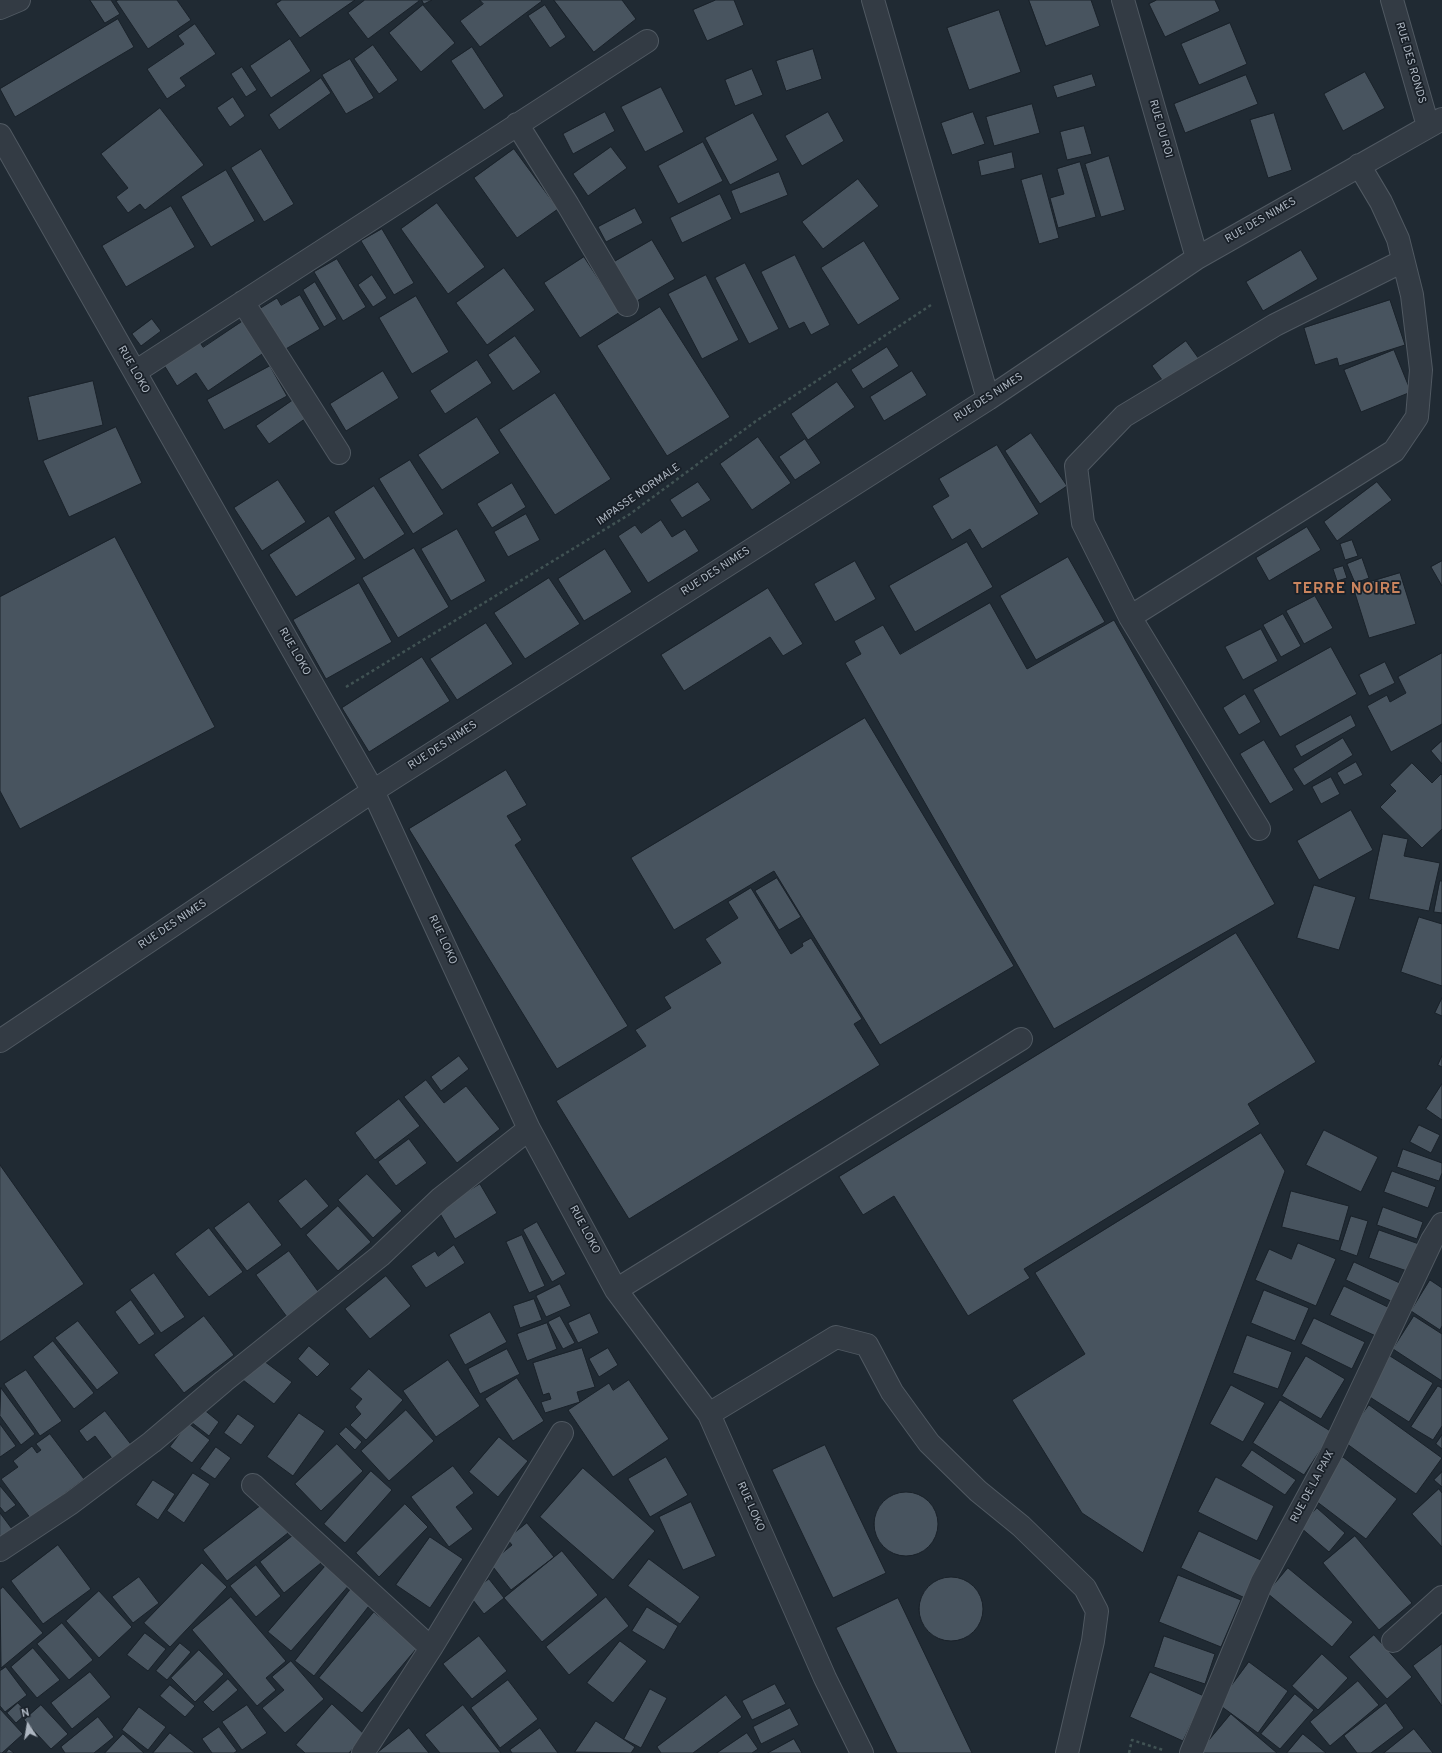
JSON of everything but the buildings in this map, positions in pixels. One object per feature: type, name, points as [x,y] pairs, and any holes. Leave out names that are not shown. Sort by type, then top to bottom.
[{"type":"street","points":[[0,8],[19,0]]},
{"type":"street","points":[[873,0],[988,399]]},
{"type":"street","name":"RUE DU ROI","points":[[1123,0],[1197,258]]},
{"type":"street","name":"RUE DES RONDS","points":[[1392,0],[1435,123]]},
{"type":"street","points":[[134,372],[647,41]]},
{"type":"street","name":"RUE DES NIMES","points":[[0,1041],[373,791],[988,399],[1197,258],[1435,123]]},
{"type":"street","points":[[518,124],[627,305]]},
{"type":"street","name":"RUE LOKO","points":[[0,135],[373,791],[529,1129],[616,1290],[709,1414],[822,1670],[862,1753]]},
{"type":"street","points":[[1130,617],[1394,451],[1417,417],[1421,370],[1412,295],[1398,239],[1381,202],[1359,165]]},
{"type":"street","points":[[1259,829],[1130,617],[1083,523],[1076,466],[1124,416],[1275,326],[1404,261]]},
{"type":"street","points":[[243,302],[339,453]]},
{"type":"street","points":[[616,1290],[1021,1039]]},
{"type":"street","points":[[0,1550],[71,1503],[152,1442],[224,1381],[380,1256],[440,1199],[529,1129]]},
{"type":"street","name":"RUE DE LA PAIX","points":[[1191,1753],[1262,1582],[1331,1454],[1432,1240],[1442,1224]]},
{"type":"street","points":[[709,1414],[836,1337],[867,1345],[892,1392],[929,1442],[978,1490],[1021,1526],[1085,1588],[1097,1611],[1093,1641],[1067,1753]]},
{"type":"street","points":[[363,1753],[431,1648],[562,1433]]},
{"type":"street","points":[[253,1485],[431,1648]]},
{"type":"street","points":[[1393,1641],[1442,1597]]},
{"type":"path","name":"IMPASSE NORMALE","points":[[322,701],[630,514],[756,421],[956,288]]},
{"type":"path","points":[[1129,1753],[1132,1740],[1166,1751]]},
{"type":"district","name":"TERRE NOIRE","points":[[1347,590]]}]
